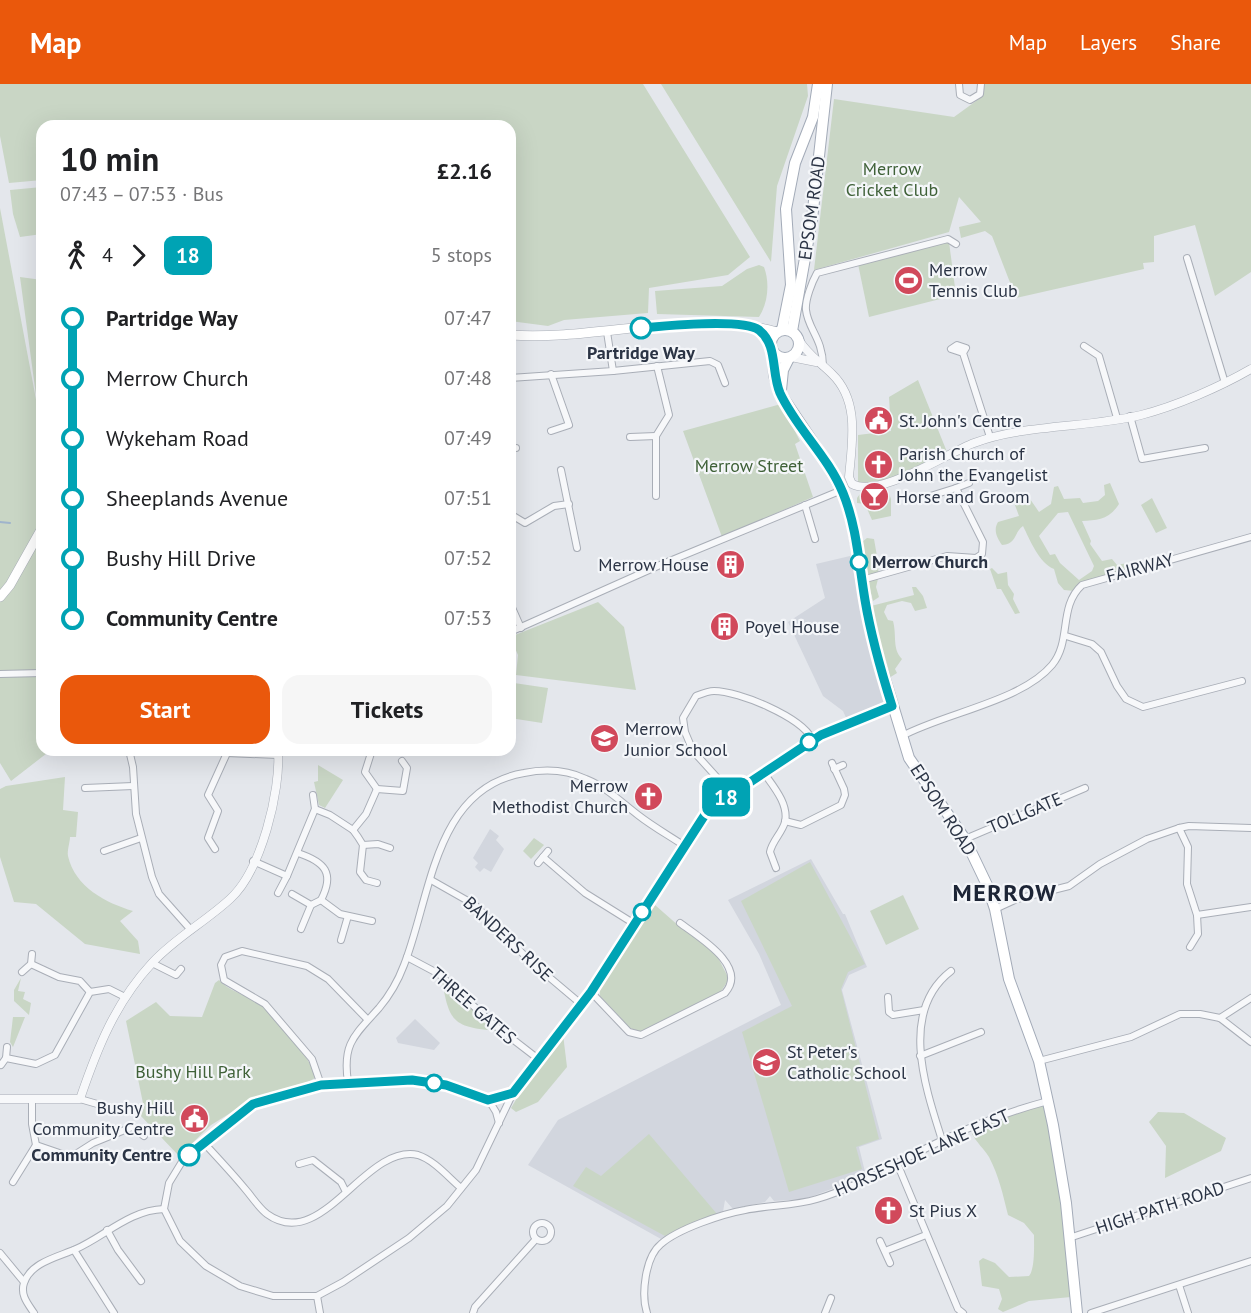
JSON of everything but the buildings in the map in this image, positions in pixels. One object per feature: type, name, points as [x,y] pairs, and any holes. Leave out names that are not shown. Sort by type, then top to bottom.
[{"type":"main road","name":"EPSOM ROAD","points":[[783,331],[792,285],[786,209],[795,163],[813,117],[818,84]]},
{"type":"main road","name":"EPSOM ROAD","points":[[783,331],[812,219],[827,84]]},
{"type":"main road","points":[[516,335],[568,336],[671,325],[732,325],[783,331],[799,340],[798,350],[790,357],[783,370],[780,393]]},
{"type":"main road","points":[[758,329],[772,350],[780,357],[790,357]]},
{"type":"main road","points":[[772,350],[772,339],[783,331]]},
{"type":"main road","name":"EPSOM ROAD","points":[[772,350],[774,375],[780,393],[842,490],[853,526],[871,633],[909,758],[965,839],[987,885],[995,909],[1009,979],[1039,1061],[1048,1101],[1066,1203],[1077,1313]]},
{"type":"main road","points":[[0,597],[10,585],[36,539]]},
{"type":"street","points":[[959,84],[960,95],[970,100],[980,93],[981,84]]},
{"type":"street","points":[[820,364],[823,349],[806,310],[813,280],[817,273],[948,239],[956,244]]},
{"type":"street","points":[[1187,258],[1225,383]]},
{"type":"street","points":[[607,332],[613,371]]},
{"type":"street","points":[[799,340],[845,391],[851,411],[852,446],[849,477],[852,484],[856,486],[886,484],[990,437],[1141,415],[1225,383],[1251,369]]},
{"type":"street","points":[[1084,346],[1099,356],[1117,418]]},
{"type":"street","points":[[963,353],[990,437]]},
{"type":"street","points":[[790,357],[820,364]]},
{"type":"street","points":[[516,377],[710,361],[718,365],[725,383]]},
{"type":"street","points":[[656,496],[656,436],[669,415],[657,366]]},
{"type":"street","points":[[551,374],[569,425],[551,431]]},
{"type":"street","points":[[1130,416],[1142,459],[1205,448]]},
{"type":"street","points":[[630,438],[656,436]]},
{"type":"street","points":[[561,470],[577,548]]},
{"type":"street","points":[[924,498],[969,483]]},
{"type":"street","points":[[862,580],[941,557],[976,558],[982,554],[983,542],[956,488]]},
{"type":"street","points":[[516,630],[660,565],[722,542],[842,490]]},
{"type":"street","points":[[516,518],[525,523],[554,506],[569,504]]},
{"type":"street","points":[[806,505],[815,539]]},
{"type":"street","name":"FAIRWAY","points":[[902,736],[1034,682],[1054,663],[1066,636],[1067,610],[1072,596],[1082,585],[1251,537]]},
{"type":"street","points":[[516,617],[521,628]]},
{"type":"street","points":[[1066,636],[1092,644],[1101,652],[1117,686],[1126,699],[1143,706],[1242,681]]},
{"type":"street","points":[[0,674],[36,673]]},
{"type":"street","points":[[732,794],[688,743],[683,718],[696,696],[714,691],[770,708],[796,721],[812,740]]},
{"type":"street","points":[[513,1093],[488,1100],[446,1085],[420,1081],[348,1082],[321,1085],[253,1104],[183,1160],[169,1183],[164,1209],[180,1241],[220,1276],[240,1286],[273,1296],[317,1296],[343,1282],[417,1233],[447,1206],[486,1153],[513,1093],[537,1058],[591,992],[683,845],[708,810],[812,740],[848,722],[892,706]]},
{"type":"street","points":[[131,756],[134,767],[133,786],[141,838],[159,894],[191,930]]},
{"type":"street","points":[[215,849],[208,838],[218,811],[208,795],[224,756]]},
{"type":"street","points":[[80,1099],[102,1038],[125,996],[152,963],[232,897],[253,861],[270,819],[275,796],[278,756]]},
{"type":"street","points":[[370,756],[365,772],[377,789]]},
{"type":"street","points":[[377,789],[403,791],[407,768],[402,762]]},
{"type":"street","points":[[785,821],[801,825],[841,805],[845,795],[833,766],[843,765]]},
{"type":"street","points":[[348,1082],[346,1057],[351,1038],[393,988],[407,957],[448,831],[464,806],[486,788],[506,777],[530,772],[559,771],[585,778],[683,845]]},
{"type":"street","points":[[764,773],[781,798],[785,821],[771,846],[770,852],[776,868]]},
{"type":"street","points":[[85,788],[133,786]]},
{"type":"street","name":"TOLLGATE","points":[[965,839],[1085,788]]},
{"type":"street","points":[[353,830],[366,814],[377,789]]},
{"type":"street","points":[[278,893],[298,854],[300,842],[315,809],[314,795]]},
{"type":"street","points":[[315,809],[353,830],[363,845],[360,872],[366,880],[377,883]]},
{"type":"street","points":[[995,909],[1017,899],[1069,886],[1100,864],[1147,839],[1179,828],[1189,826],[1251,828]]},
{"type":"street","points":[[1179,828],[1188,847],[1187,884],[1197,915],[1198,934],[1190,946]]},
{"type":"street","points":[[104,851],[141,838]]},
{"type":"street","points":[[363,845],[378,844],[390,848]]},
{"type":"street","points":[[548,851],[540,860],[633,923]]},
{"type":"street","points":[[298,854],[316,860],[326,872],[328,884],[321,900],[311,905],[301,929]]},
{"type":"street","points":[[253,861],[287,876]]},
{"type":"street","name":"BANDERS RISE","points":[[431,880],[475,905],[530,961],[581,1004]]},
{"type":"street","points":[[292,894],[311,905]]},
{"type":"street","points":[[321,900],[348,916],[372,921]]},
{"type":"street","points":[[1197,915],[1251,907]]},
{"type":"street","points":[[342,940],[348,916]]},
{"type":"street","points":[[591,992],[629,1032],[641,1035],[725,993],[731,977],[717,949],[680,923]]},
{"type":"street","points":[[321,1085],[312,1059],[265,1004],[224,980],[221,965],[225,957],[242,951],[307,966],[328,979],[367,1019]]},
{"type":"street","points":[[32,954],[32,964]]},
{"type":"street","name":"THREE GATES","points":[[407,957],[439,974],[493,1024],[537,1058]]},
{"type":"street","points":[[152,963],[176,975],[181,969]]},
{"type":"street","points":[[22,972],[32,964]]},
{"type":"street","points":[[32,964],[59,977],[80,981],[90,992]]},
{"type":"street","points":[[942,1140],[926,1090],[920,1056],[924,1010],[932,989],[951,971]]},
{"type":"street","points":[[90,992],[109,989],[125,996]]},
{"type":"street","points":[[6,1058],[36,1064],[55,1055],[90,992]]},
{"type":"street","points":[[888,997],[889,1012],[893,1015],[924,1010]]},
{"type":"street","points":[[1220,1018],[1251,998]]},
{"type":"street","points":[[1039,1061],[1131,1037],[1180,1014],[1200,1014],[1220,1018],[1251,1042]]},
{"type":"street","points":[[920,1056],[981,1032]]},
{"type":"street","points":[[1,1065],[6,1058],[8,1047]]},
{"type":"street","points":[[0,1099],[32,1101],[80,1099],[111,1108]]},
{"type":"street","points":[[488,1100],[496,1112],[499,1124]]},
{"type":"street","points":[[13,1182],[36,1145],[32,1124],[32,1101]]},
{"type":"street","name":"HORSESHOE LANE EAST","points":[[647,1313],[644,1298],[651,1256],[666,1241],[697,1226],[742,1210],[818,1199],[866,1180],[942,1140],[998,1116],[1048,1101]]},
{"type":"street","points":[[36,1145],[71,1157],[93,1143],[132,1127],[144,1136]]},
{"type":"street","points":[[203,1142],[266,1214],[286,1222],[307,1220],[395,1157],[407,1155],[426,1158],[461,1188]]},
{"type":"street","points":[[299,1164],[313,1160],[341,1182],[346,1192]]},
{"type":"street","points":[[897,1163],[958,1309],[963,1313]]},
{"type":"street","name":"HIGH PATH ROAD","points":[[1069,1239],[1251,1178]]},
{"type":"street","points":[[34,1313],[23,1296],[24,1282],[38,1265],[74,1250],[107,1230],[141,1214],[164,1209]]},
{"type":"street","points":[[107,1230],[118,1250],[141,1281]]},
{"type":"street","points":[[885,1251],[926,1235]]},
{"type":"street","points":[[472,1313],[536,1239]]},
{"type":"street","points":[[880,1241],[890,1263]]},
{"type":"street","points":[[74,1250],[114,1313]]},
{"type":"street","points":[[0,1252],[24,1282]]},
{"type":"street","points":[[1091,1313],[1251,1261]]},
{"type":"street","points":[[1179,1285],[1188,1313]]},
{"type":"street","points":[[317,1296],[320,1313]]},
{"type":"street","points":[[825,1313],[831,1298]]},
{"type":"shaded area","points":[[850,556],[869,643],[893,706],[848,722],[843,711],[823,696],[788,622],[825,598],[816,564]]},
{"type":"shaded area","points":[[490,829],[499,836],[496,840],[504,849],[491,872],[484,868],[480,872],[475,867],[478,863],[473,858]]},
{"type":"shaded area","name":"St Peter's Catholic School","points":[[811,859],[845,914],[867,967],[849,975],[842,990],[882,1139],[859,1147],[866,1176],[805,1199],[774,1201],[770,1196],[765,1202],[733,1209],[725,1200],[723,1212],[661,1239],[528,1165],[558,1120],[781,1005],[759,954],[728,900]]},
{"type":"shaded area","points":[[415,1019],[440,1043],[434,1050],[398,1043],[396,1038]]},
{"type":"green space","points":[[0,84],[643,84],[750,257],[728,275],[649,288],[648,313],[564,320],[548,326],[516,322],[516,120],[36,120],[36,181],[9,183],[0,136]]},
{"type":"green space","points":[[661,84],[807,84],[808,96],[777,186],[771,262]]},
{"type":"green space","name":"Merrow Cricket Club","points":[[984,84],[1251,84],[1251,272],[1215,296],[1195,225],[1154,236],[1154,262],[1143,263],[1144,269],[1016,298],[992,236],[985,231],[961,238],[959,227],[981,222],[959,197],[949,232],[814,270],[834,99],[954,117],[983,96]]},
{"type":"green space","points":[[36,188],[36,235],[20,237],[13,214],[10,190]]},
{"type":"green space","points":[[0,208],[36,399],[36,756],[43,756],[11,781],[0,763]]},
{"type":"green space","name":"Merrow Tennis Club","points":[[949,242],[956,295],[869,317],[858,264]]},
{"type":"green space","points":[[759,265],[764,267],[767,286],[766,299],[759,317],[657,314],[655,291],[722,286],[747,269]]},
{"type":"green space","points":[[20,277],[36,279],[36,395]]},
{"type":"green space","points":[[918,380],[947,452],[885,481],[858,483],[858,435],[891,431],[889,397]]},
{"type":"green space","name":"Merrow Street","points":[[781,404],[800,441],[795,444],[813,497],[722,537],[683,431]]},
{"type":"green space","points":[[1110,483],[1119,504],[1107,516],[1082,521],[1091,541],[1090,544],[1102,561],[1112,559],[1117,565],[1137,561],[1138,566],[1096,578],[1074,591],[1064,590],[1058,583],[1054,569],[1039,556],[1023,526],[1013,540],[1007,544],[1002,545],[999,540],[996,531],[998,522],[1019,516],[1012,497],[1014,492],[1022,500],[1030,499],[1039,512],[1051,504],[1054,487],[1058,486],[1064,499],[1080,498],[1083,503],[1098,501],[1105,495],[1104,485]],"holes":[[[1068,512],[1094,566],[1092,571],[1079,580],[1060,563],[1055,554],[1050,555],[1039,536],[1058,513]]]},
{"type":"green space","points":[[887,488],[891,499],[891,516],[872,520],[865,504],[857,503],[857,498],[862,491]]},
{"type":"green space","points":[[1152,498],[1167,528],[1156,533],[1141,505]]},
{"type":"green space","points":[[867,538],[874,539],[878,564],[876,587],[879,597],[873,601],[861,553],[862,542]]},
{"type":"green space","points":[[992,568],[998,574],[1007,572],[1008,585],[1014,594],[1013,599],[1020,613],[1015,614],[1001,589],[997,589],[990,569]]},
{"type":"green space","points":[[912,587],[916,587],[923,596],[927,608],[915,611],[911,603],[902,601],[887,605],[884,612],[888,620],[893,621],[896,647],[902,659],[895,669],[897,673],[889,678],[871,606],[914,595]]},
{"type":"green space","points":[[598,602],[624,627],[636,690],[516,675],[518,655],[516,635]]},
{"type":"green space","points":[[516,683],[548,688],[542,723],[516,719]]},
{"type":"green space","points":[[318,765],[343,780],[325,808],[319,805],[314,782],[318,781]]},
{"type":"green space","points":[[65,777],[63,810],[78,812],[76,837],[70,837],[68,851],[72,867],[77,877],[93,892],[133,911],[120,921],[138,941],[140,954],[85,944],[36,904],[14,902],[0,857],[0,789],[6,786]]},
{"type":"green space","points":[[534,838],[544,845],[531,859],[523,851]]},
{"type":"green space","points":[[810,862],[865,964],[848,972],[841,989],[879,1139],[856,1147],[862,1169],[789,1192],[742,1032],[792,1006],[741,901]]},
{"type":"green space","points":[[903,895],[919,929],[886,945],[870,911]]},
{"type":"green space","points":[[655,905],[680,927],[713,948],[729,979],[720,993],[640,1032],[630,1028],[600,996],[600,987]]},
{"type":"green space","points":[[21,978],[18,991],[25,992],[23,999],[31,1003],[29,1015],[14,1001],[14,990]]},
{"type":"green space","name":"Bushy Hill Park","points":[[219,980],[229,988],[258,1003],[269,1013],[302,1051],[315,1078],[253,1099],[211,1125],[179,1156],[140,1115],[144,1108],[126,1021],[156,1002],[170,1016],[202,1017],[215,983]]},
{"type":"green space","points":[[442,980],[496,1031],[470,1027],[455,1019],[447,1005]]},
{"type":"green space","points":[[13,1017],[25,1017],[13,1047],[10,1042]]},
{"type":"green space","points":[[563,1034],[567,1067],[538,1102],[516,1112],[511,1108],[535,1068]]},
{"type":"green space","points":[[1045,1102],[1060,1194],[1071,1297],[1029,1301],[1003,1312],[998,1309],[1002,1299],[999,1289],[982,1286],[979,1261],[983,1258],[995,1263],[1009,1277],[1029,1276],[1033,1263],[1034,1235],[1024,1223],[1008,1215],[992,1164],[972,1134],[974,1126]]},
{"type":"green space","points":[[1158,1112],[1184,1113],[1226,1138],[1221,1151],[1165,1178],[1166,1146],[1149,1122]]},
{"type":"green space","points":[[649,1134],[717,1214],[665,1236],[573,1186],[586,1167],[601,1176]]},
{"type":"waterway","points":[[0,522],[10,523]]},
{"type":"bus line","name":"18","points":[[189,1155],[226,1123],[253,1104],[321,1085],[412,1080],[446,1085],[488,1100],[513,1093],[537,1058],[591,992],[683,845],[708,810],[821,735],[892,706],[871,633],[853,526],[844,495],[825,460],[780,393],[772,363],[774,352],[766,339],[758,329],[732,325],[671,325],[641,328]]},
{"type":"place","name":"Merrow Tennis Club","points":[[908,280]]},
{"type":"place","name":"Partridge Way","points":[[641,328]]},
{"type":"place","name":"St. John's Centre","points":[[878,421]]},
{"type":"place","name":"Parish Church of John the Evangelist","points":[[878,464]]},
{"type":"place","name":"Horse and Groom","points":[[875,497]]},
{"type":"place","name":"Merrow Church","points":[[859,562]]},
{"type":"place","name":"Merrow House","points":[[730,565]]},
{"type":"place","name":"Poyel House","points":[[724,627]]},
{"type":"place","name":"Merrow Junior School","points":[[604,739]]},
{"type":"place","name":"Merrow Methodist Church","points":[[649,796]]},
{"type":"place","name":"St Peter's Catholic School","points":[[766,1062]]},
{"type":"place","name":"Bushy Hill Community Centre","points":[[195,1118]]},
{"type":"place","name":"Community Centre","points":[[189,1155]]},
{"type":"place","name":"St Pius X","points":[[888,1211]]},
{"type":"district","name":"MERROW","points":[[1005,893]]}]
